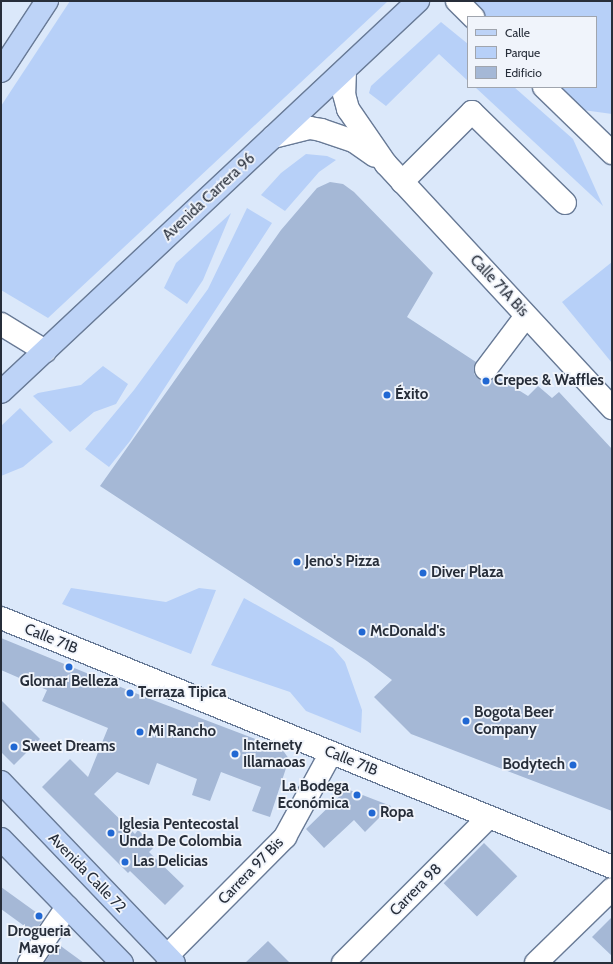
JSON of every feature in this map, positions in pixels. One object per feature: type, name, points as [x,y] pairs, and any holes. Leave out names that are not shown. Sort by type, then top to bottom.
[{"type":"main road","points":[[1,71],[47,1]]},
{"type":"main road","name":"Avenida Carrera 96","points":[[2,388],[45,351],[418,1]]},
{"type":"main road","name":"Avenida Calle 72","points":[[1,782],[170,959]]},
{"type":"main road","points":[[1,839],[122,963]]},
{"type":"street","points":[[457,1],[472,16]]},
{"type":"street","name":"Calle 71A Bis","points":[[345,70],[344,94],[348,109],[386,164],[612,408]]},
{"type":"street","points":[[545,88],[612,153]]},
{"type":"street","points":[[402,182],[472,112],[565,203]]},
{"type":"street","name":"Calle 71A Bis","points":[[273,136],[310,128],[321,130],[355,142],[386,164]]},
{"type":"street","points":[[486,369],[526,316]]},
{"type":"street","points":[[1,324],[45,351]]},
{"type":"street","name":"Calle 71B","points":[[1,618],[612,867]]},
{"type":"street","name":"Carrera 97 Bis","points":[[170,959],[285,837],[331,753]]},
{"type":"street","name":"Carrera 98","points":[[342,963],[489,817]]},
{"type":"street","points":[[536,963],[612,888]]},
{"type":"street","points":[[28,963],[67,907]]},
{"type":"green space","points":[[70,1],[388,1],[48,318],[1,290],[1,106]]},
{"type":"green space","points":[[469,1],[612,1],[612,114],[576,109],[554,88],[597,88],[597,16],[482,16]]},
{"type":"green space","points":[[441,22],[467,43],[467,80],[439,54],[386,106],[369,93],[371,86]]},
{"type":"green space","points":[[476,88],[515,88],[573,139],[603,206]]},
{"type":"green space","points":[[306,154],[327,156],[336,160],[319,172],[285,211],[261,195],[281,173]]},
{"type":"green space","points":[[247,208],[272,223],[130,441],[109,467],[85,449],[134,390],[208,289]]},
{"type":"green space","points":[[231,213],[203,280],[187,304],[164,288],[176,263]]},
{"type":"green space","points":[[612,262],[612,363],[562,302]]},
{"type":"green space","points":[[103,366],[128,384],[116,404],[94,412],[70,432],[33,396],[38,393],[81,385]]},
{"type":"green space","points":[[20,408],[53,442],[23,467],[1,476],[1,426]]},
{"type":"green space","points":[[71,588],[166,602],[199,588],[216,590],[191,654],[62,604]]},
{"type":"green space","points":[[244,598],[333,648],[345,662],[362,710],[361,733],[306,711],[290,692],[211,665]]},
{"type":"building","name":"Diver Plaza","points":[[330,182],[343,184],[354,192],[433,273],[407,317],[476,362],[474,374],[479,379],[490,381],[496,376],[528,396],[538,386],[552,398],[559,392],[612,449],[612,811],[411,734],[374,697],[392,680],[367,661],[100,486],[281,230],[317,188]]},
{"type":"building","points":[[1,638],[145,697],[282,749],[289,759],[270,817],[252,811],[261,787],[221,772],[210,801],[192,795],[197,779],[157,763],[149,785],[117,772],[94,794],[135,834],[138,830],[155,846],[149,852],[184,886],[165,905],[130,871],[128,873],[42,787],[70,759],[88,777],[108,728],[42,701],[47,690],[1,670]]},
{"type":"building","points":[[1,700],[40,739],[14,765],[1,752]]},
{"type":"building","points":[[347,789],[391,806],[365,832],[354,820],[324,848],[306,829]]},
{"type":"building","points":[[484,843],[517,876],[477,917],[444,883]]},
{"type":"building","points":[[1,887],[44,918],[34,933],[1,909]]},
{"type":"building","points":[[612,917],[612,956],[592,937]]},
{"type":"building","points":[[268,941],[290,963],[245,963]]},
{"type":"building","points":[[58,944],[84,963],[44,963]]},
{"type":"place","name":"Crepes & Waffles","points":[[486,381]]},
{"type":"place","name":"Éxito","points":[[387,395]]},
{"type":"place","name":"Jeno's Pizza","points":[[297,562]]},
{"type":"place","name":"Diver Plaza","points":[[423,573]]},
{"type":"place","name":"McDonald's","points":[[362,632]]},
{"type":"place","name":"Glomar Belleza","points":[[69,667]]},
{"type":"place","name":"Terraza Tipica","points":[[130,693]]},
{"type":"place","name":"Bogota Beer Company","points":[[466,721]]},
{"type":"place","name":"Mi Rancho","points":[[140,732]]},
{"type":"place","name":"Sweet Dreams","points":[[14,747]]},
{"type":"place","name":"Internety Illamaoas","points":[[235,754]]},
{"type":"place","name":"Bodytech","points":[[573,765]]},
{"type":"place","name":"La Bodega Económica","points":[[357,795]]},
{"type":"place","name":"Ropa","points":[[372,813]]},
{"type":"place","name":"Iglesia Pentecostal Unda De Colombia","points":[[111,833]]},
{"type":"place","name":"Las Delicias","points":[[125,862]]},
{"type":"place","name":"Drogueria Mayor","points":[[39,916]]}]
